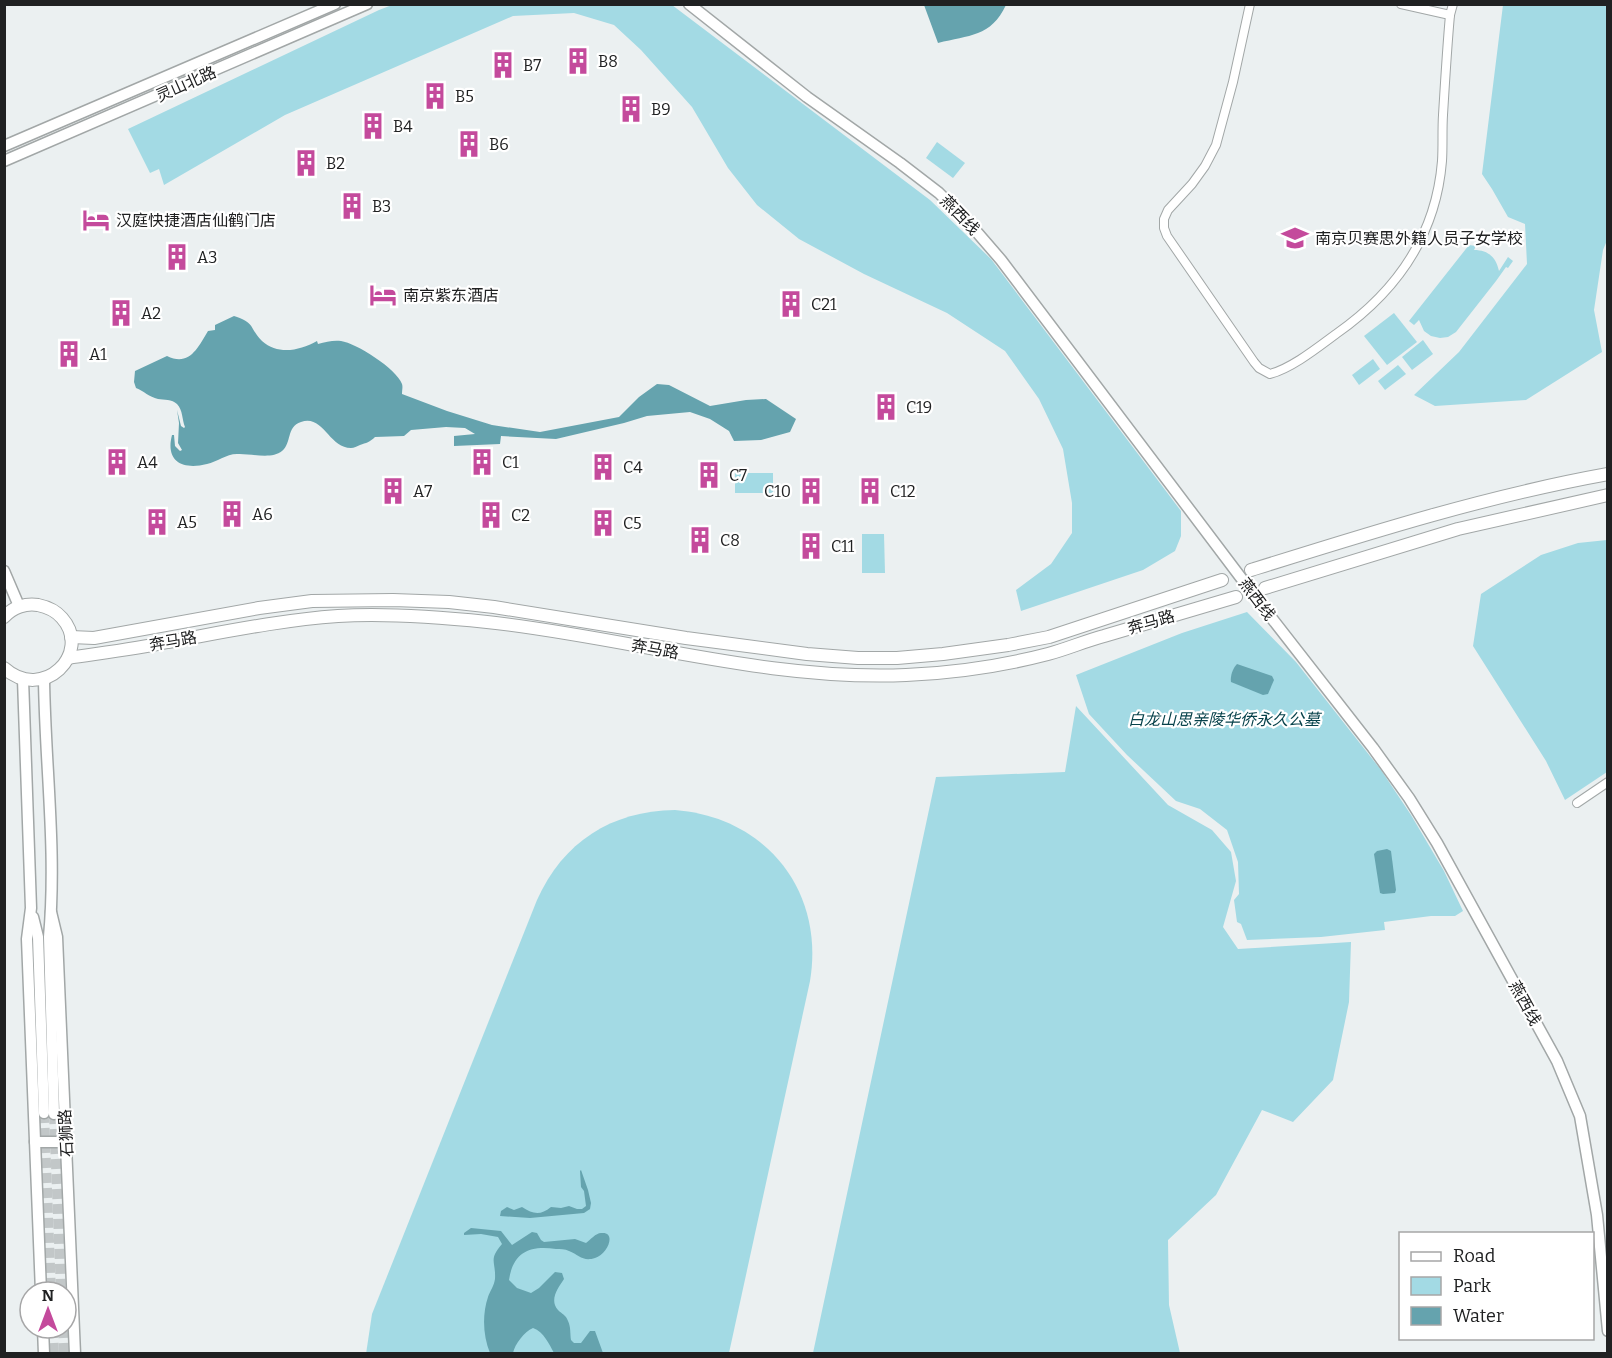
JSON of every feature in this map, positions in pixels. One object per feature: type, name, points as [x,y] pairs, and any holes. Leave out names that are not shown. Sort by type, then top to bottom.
[{"type":"main road","name":"灵山北路","points":[[4,146],[335,4]]},
{"type":"main road","name":"灵山北路","points":[[4,161],[367,4]]},
{"type":"main road","name":"燕西线","points":[[689,4],[807,97],[932,187],[969,222],[1409,798],[1437,843],[1557,1061],[1580,1116],[1597,1215],[1608,1331]]},
{"type":"main road","points":[[1251,570],[1437,513],[1608,474]]},
{"type":"main road","points":[[1265,588],[1458,529],[1608,495]]},
{"type":"main road","points":[[4,571],[19,606]]},
{"type":"main road","name":"奔马路","points":[[71,637],[94,638],[312,601],[393,600],[449,602],[494,607],[687,638],[807,654],[897,658],[1008,645],[1049,637],[1222,580]]},
{"type":"main road","name":"奔马路","points":[[68,658],[314,618],[385,616],[489,622],[713,659],[811,672],[906,675],[1008,663],[1050,653],[1236,597]]},
{"type":"main road","points":[[5,614],[19,606],[32,604],[46,606],[66,622],[71,637],[68,658],[54,674],[34,681],[23,679],[6,671]]},
{"type":"main road","name":"石狮路","points":[[23,679],[32,908],[38,937],[49,1113],[51,912],[44,679]]},
{"type":"main road","name":"石狮路","points":[[32,908],[27,939],[41,1280]]},
{"type":"main road","name":"石狮路","points":[[51,912],[57,937],[75,1353]]},
{"type":"main road","points":[[35,1142],[67,1142]]},
{"type":"street","points":[[1250,4],[1216,145],[1192,184],[1168,210],[1164,219],[1164,228],[1167,236],[1254,362],[1270,374],[1281,371],[1336,334],[1366,310],[1401,274],[1415,251],[1428,222],[1442,162],[1450,15],[1453,4]]},
{"type":"street","points":[[1401,4],[1450,15]]},
{"type":"street","points":[[1577,803],[1608,782]]},
{"type":"green space","points":[[392,5],[672,5],[930,200],[991,259],[1181,511],[1181,536],[1175,551],[1143,570],[1021,611],[1016,590],[1051,564],[1072,533],[1072,503],[1063,449],[1039,399],[1005,351],[947,313],[864,274],[799,239],[757,205],[728,168],[692,107],[641,50],[614,25],[574,13],[513,16],[285,115],[164,185],[159,169],[150,173],[128,129]]},
{"type":"green space","points":[[1503,5],[1607,5],[1608,238],[1603,250],[1594,310],[1602,352],[1526,400],[1435,406],[1414,395],[1459,352],[1527,264],[1525,224],[1508,217],[1482,174]]},
{"type":"green space","points":[[937,142],[965,163],[953,178],[926,158]]},
{"type":"green space","points":[[1469,245],[1476,246],[1474,250],[1491,255],[1499,271],[1508,257],[1513,261],[1456,332],[1448,337],[1431,336],[1424,331],[1419,320],[1414,325],[1409,321]]},
{"type":"green space","points":[[1394,313],[1417,342],[1387,365],[1364,336]]},
{"type":"green space","points":[[1423,340],[1433,354],[1412,370],[1402,357]]},
{"type":"green space","points":[[1373,359],[1380,369],[1359,385],[1352,375]]},
{"type":"green space","points":[[1398,365],[1406,374],[1385,390],[1378,381]]},
{"type":"green space","points":[[735,473],[773,473],[773,493],[735,493]]},
{"type":"green space","points":[[862,534],[884,534],[885,573],[862,573]]},
{"type":"green space","points":[[1607,540],[1607,772],[1565,800],[1546,761],[1473,646],[1481,594],[1541,555],[1578,543]]},
{"type":"green space","name":"白龙山思亲陵华侨永久公墓","points":[[1247,612],[1296,662],[1381,770],[1444,871],[1463,911],[1455,916],[1431,916],[1384,922],[1385,930],[1321,937],[1247,940],[1241,924],[1237,922],[1234,900],[1239,894],[1238,862],[1227,830],[1200,809],[1176,801],[1127,755],[1089,714],[1076,675],[1182,633]]},
{"type":"green space","points":[[1076,706],[1168,805],[1212,830],[1231,852],[1236,881],[1223,927],[1238,949],[1351,942],[1349,1002],[1333,1080],[1293,1122],[1262,1110],[1216,1195],[1168,1240],[1169,1305],[1180,1353],[813,1353],[936,777],[1065,772]]},
{"type":"green space","points":[[675,810],[708,816],[737,827],[762,843],[782,864],[798,889],[808,917],[812,948],[810,981],[729,1353],[366,1354],[372,1314],[537,900],[548,880],[575,846],[610,824],[630,816]]},
{"type":"water","points":[[924,4],[1006,5],[986,29],[969,36],[938,43]]},
{"type":"water","points":[[234,316],[249,324],[262,341],[282,350],[296,349],[317,341],[318,344],[341,341],[356,346],[399,378],[402,384],[402,394],[492,425],[540,432],[619,417],[639,397],[657,384],[669,385],[710,406],[766,399],[796,419],[790,432],[761,440],[734,441],[729,431],[710,419],[690,412],[647,416],[556,439],[501,436],[500,444],[454,446],[454,436],[475,434],[465,428],[446,427],[411,430],[404,436],[375,437],[351,448],[343,447],[321,427],[309,421],[296,424],[285,448],[277,454],[266,456],[233,454],[207,464],[184,465],[174,458],[171,452],[172,435],[174,435],[175,446],[180,451],[182,450],[178,443],[177,410],[181,426],[185,427],[180,409],[173,401],[155,398],[136,388],[135,371],[167,356],[175,359],[187,357],[192,354],[208,331],[215,330],[215,325]]},
{"type":"water","points":[[1237,664],[1272,676],[1274,680],[1268,694],[1263,695],[1231,682],[1232,672]]},
{"type":"water","points":[[1387,849],[1391,851],[1396,890],[1395,893],[1383,894],[1380,893],[1374,854]]},
{"type":"water","points":[[581,1170],[591,1203],[590,1209],[584,1213],[530,1218],[500,1216],[501,1211],[507,1207],[514,1210],[522,1207],[536,1213],[551,1207],[569,1206],[582,1209],[586,1206],[584,1191],[581,1187]]},
{"type":"water","points":[[471,1228],[501,1231],[512,1245],[532,1232],[537,1233],[544,1242],[575,1239],[586,1243],[599,1233],[606,1233],[610,1239],[607,1248],[600,1256],[591,1259],[584,1259],[562,1249],[538,1248],[524,1252],[514,1263],[509,1280],[517,1288],[531,1293],[555,1272],[562,1273],[564,1279],[555,1294],[554,1302],[567,1319],[571,1340],[574,1343],[581,1343],[590,1331],[595,1331],[603,1353],[554,1353],[543,1335],[533,1328],[520,1339],[513,1353],[490,1353],[484,1318],[488,1297],[495,1279],[494,1257],[502,1244],[498,1237],[481,1234],[464,1235]]},
{"type":"tunnel","points":[[44,1113],[51,1280]]},
{"type":"tunnel","points":[[54,1114],[61,1280]]},
{"type":"tunnel","points":[[53,1340],[54,1354]]},
{"type":"tunnel","points":[[63,1340],[64,1354]]},
{"type":"place","name":"B8","points":[[578,61]]},
{"type":"place","name":"B7","points":[[503,65]]},
{"type":"place","name":"B5","points":[[435,96]]},
{"type":"place","name":"B9","points":[[631,109]]},
{"type":"place","name":"B4","points":[[373,126]]},
{"type":"place","name":"B6","points":[[469,144]]},
{"type":"place","name":"B2","points":[[306,163]]},
{"type":"place","name":"B3","points":[[352,206]]},
{"type":"place","name":"汉庭快捷酒店仙鹤门店","points":[[96,220]]},
{"type":"place","name":"南京贝赛思外籍人员子女学校","points":[[1295,238]]},
{"type":"place","name":"A3","points":[[177,257]]},
{"type":"place","name":"南京紫东酒店","points":[[383,295]]},
{"type":"place","name":"C21","points":[[791,304]]},
{"type":"place","name":"A2","points":[[121,313]]},
{"type":"place","name":"A1","points":[[69,354]]},
{"type":"place","name":"C19","points":[[886,407]]},
{"type":"place","name":"A4","points":[[117,462]]},
{"type":"place","name":"C1","points":[[482,462]]},
{"type":"place","name":"C4","points":[[603,467]]},
{"type":"place","name":"C7","points":[[709,475]]},
{"type":"place","name":"A7","points":[[393,491]]},
{"type":"place","name":"C10","points":[[811,491]]},
{"type":"place","name":"C12","points":[[870,491]]},
{"type":"place","name":"A6","points":[[232,514]]},
{"type":"place","name":"C2","points":[[491,515]]},
{"type":"place","name":"A5","points":[[157,522]]},
{"type":"place","name":"C5","points":[[603,523]]},
{"type":"place","name":"C8","points":[[700,540]]},
{"type":"place","name":"C11","points":[[811,546]]}]
